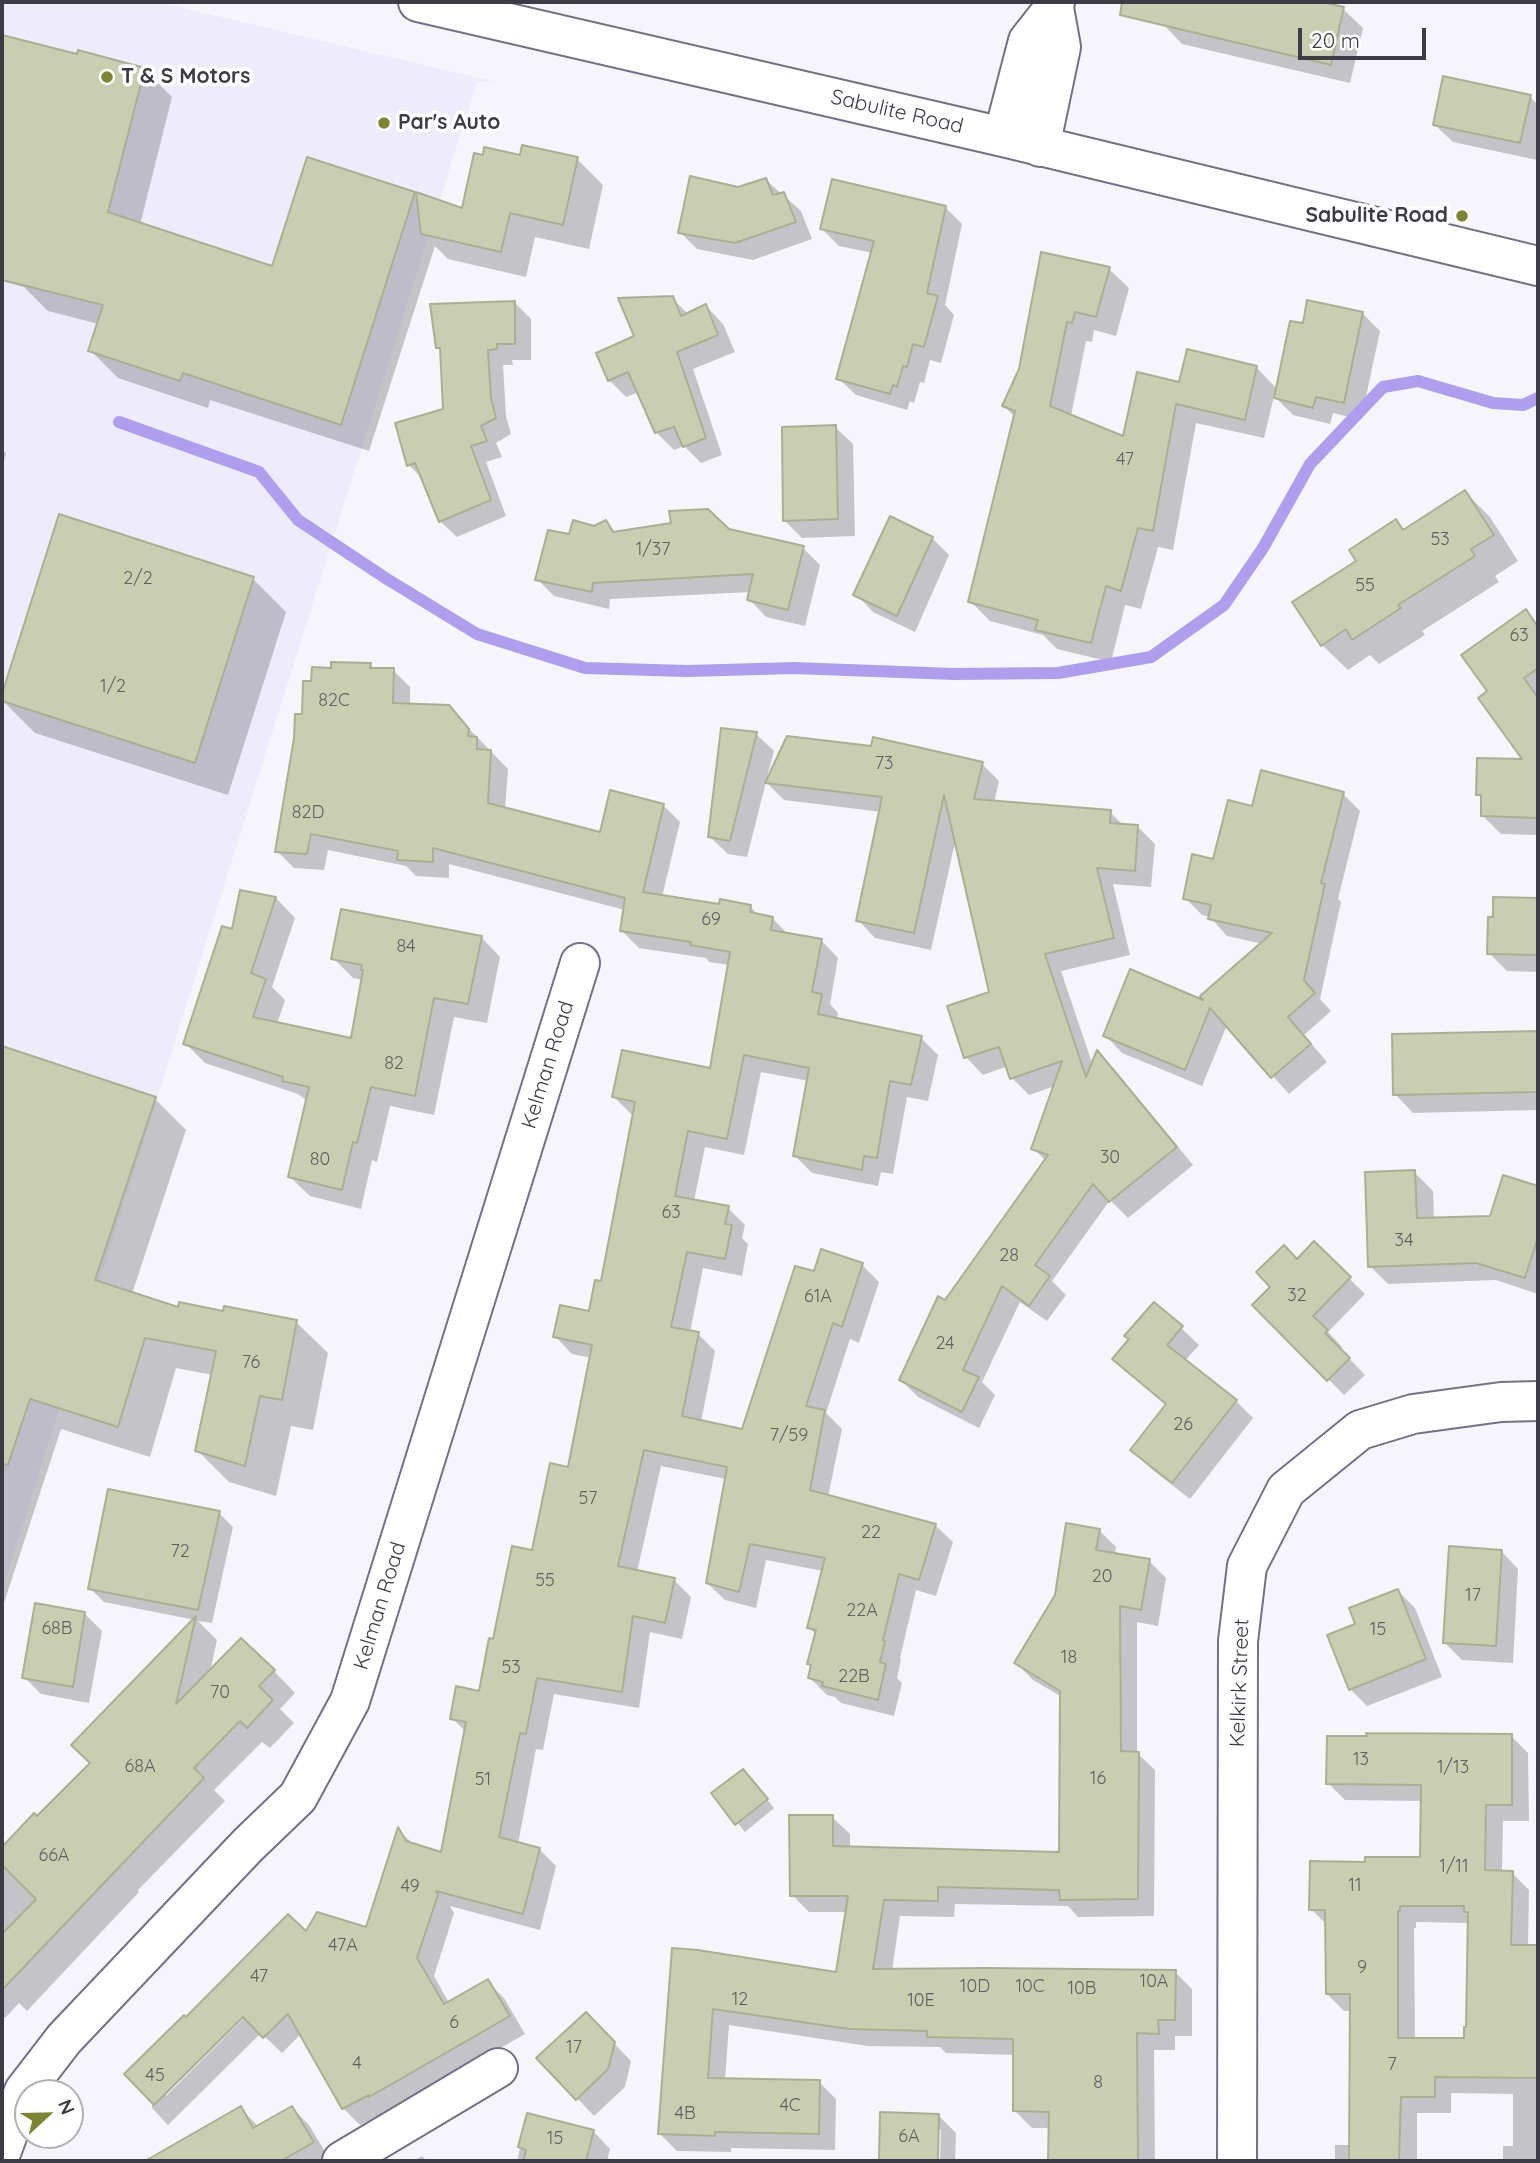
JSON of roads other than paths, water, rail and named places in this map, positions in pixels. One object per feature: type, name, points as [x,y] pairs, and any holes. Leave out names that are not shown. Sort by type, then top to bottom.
[{"type":"street","name":"Sabulite Road","points":[[418,2],[1003,137],[1538,267]]},
{"type":"street","points":[[1003,137],[1028,41],[1054,5]]},
{"type":"street","points":[[1041,147],[1062,47],[1054,5]]},
{"type":"street","name":"Kelman Road","points":[[2,2150],[24,2091],[64,2039],[248,1845],[298,1797],[350,1701],[580,963]]},
{"type":"street","name":"Kelkirk Street","points":[[1237,2161],[1238,1641],[1247,1566],[1286,1490],[1360,1430],[1413,1415],[1502,1402],[1538,1401]]},
{"type":"street","points":[[342,2161],[498,2067]]},
{"type":"waterway","points":[[119,422],[259,472],[298,520],[477,634],[585,668],[687,671],[794,668],[954,674],[1058,673],[1151,657],[1224,605],[1263,548],[1310,464],[1383,387],[1418,381],[1493,403],[1523,405],[1538,398]]},
{"type":"place","name":"T & S Motors","points":[[107,77]]},
{"type":"place","name":"Par's Auto","points":[[384,123]]},
{"type":"place","name":"Sabulite Road","points":[[1462,216]]}]
